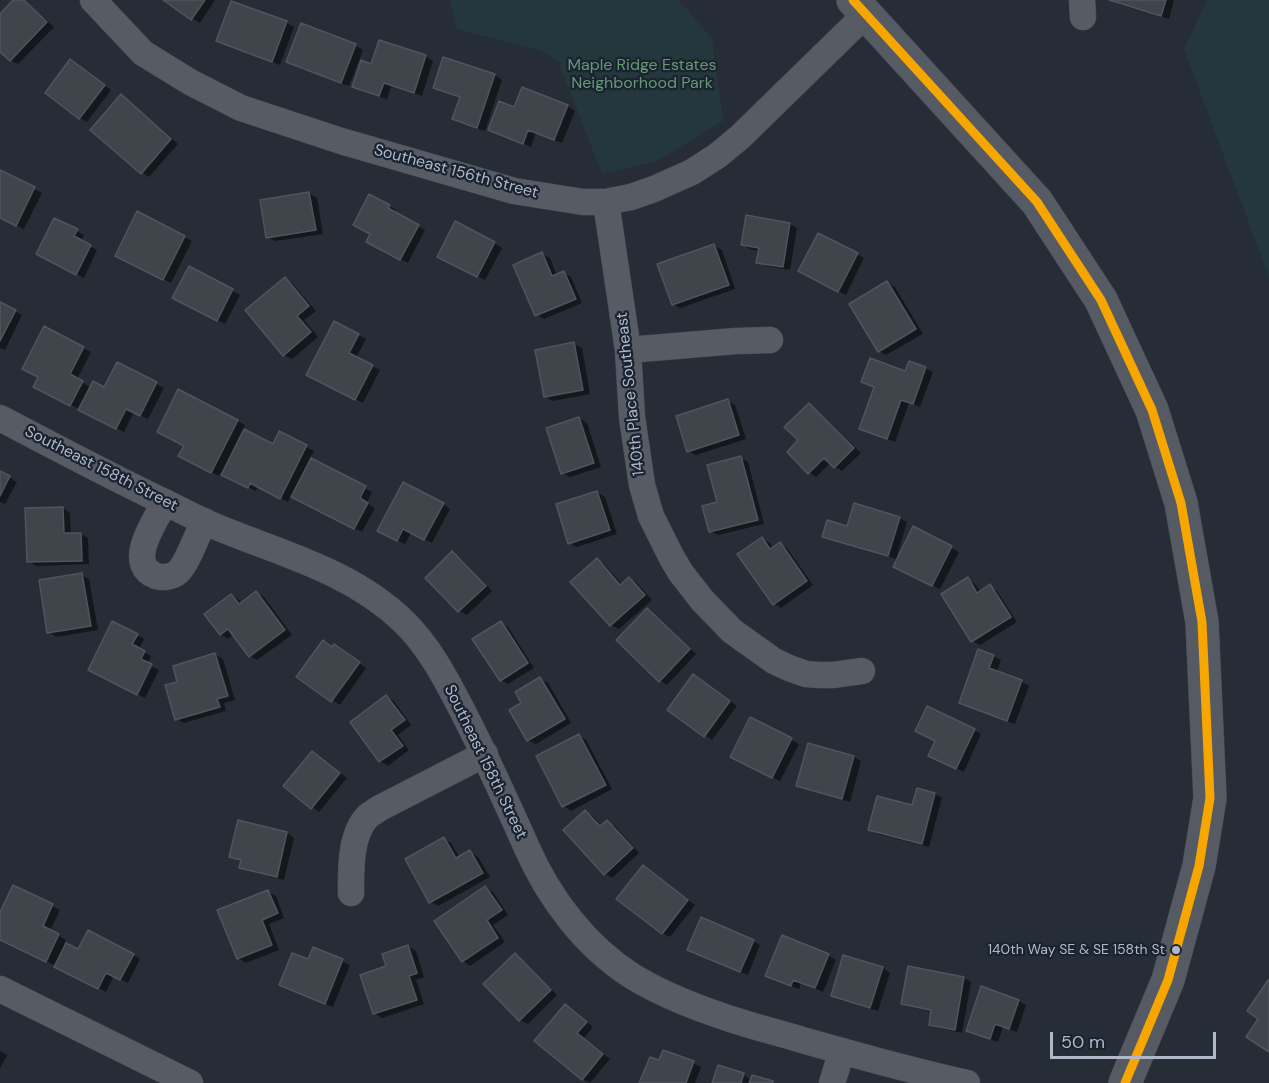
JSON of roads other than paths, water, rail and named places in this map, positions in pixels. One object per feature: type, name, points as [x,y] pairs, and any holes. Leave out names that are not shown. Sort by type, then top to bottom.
[{"type":"main road","points":[[859,7],[1037,202],[1101,300],[1152,410],[1181,503],[1202,622],[1210,798],[1199,866],[1168,980],[1125,1083]]},
{"type":"street","name":"Southeast 156th Street","points":[[93,0],[143,53],[190,82],[241,108],[341,141],[514,190],[583,202],[606,202],[631,197],[692,172],[717,156],[740,137],[859,7]]},
{"type":"street","name":"140th Place Southeast","points":[[606,202],[628,350],[632,417],[642,486],[651,516],[665,544],[681,573],[702,600],[732,631],[774,662],[806,674],[833,675],[862,671]]},
{"type":"street","points":[[628,350],[770,340]]},
{"type":"street","name":"Southeast 158th Street","points":[[0,418],[204,521],[314,564],[364,590],[404,621],[442,672],[485,754],[540,876],[574,925],[628,974],[674,998],[707,1011],[842,1051],[967,1083]]},
{"type":"street","points":[[165,502],[141,554],[142,563],[154,575],[171,576],[178,572],[204,521]]},
{"type":"street","points":[[351,893],[354,847],[360,828],[368,816],[485,754]]},
{"type":"street","points":[[0,989],[190,1083]]},
{"type":"street","points":[[832,1083],[842,1051]]},
{"type":"place","name":"140th Way SE & SE 158th St","points":[[1176,950]]},
{"type":"park label","name":"Maple Ridge Estates Neighborhood Park","points":[[642,75]]}]
